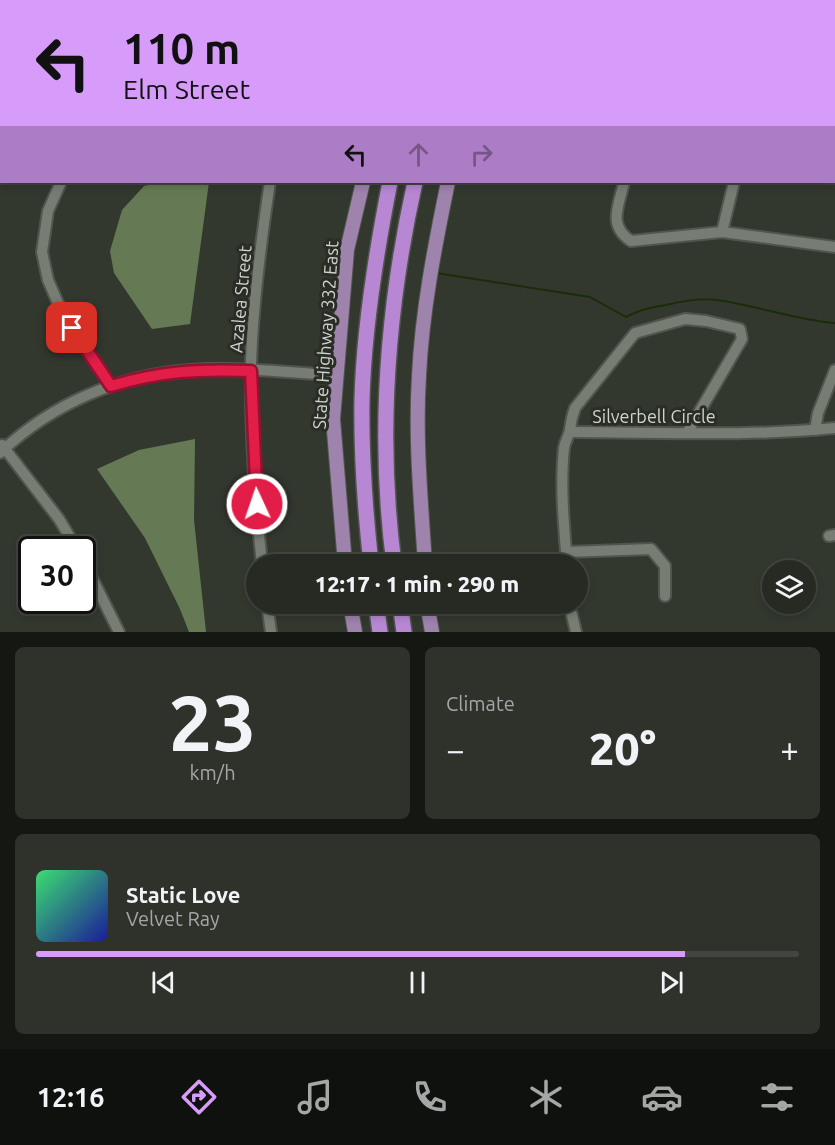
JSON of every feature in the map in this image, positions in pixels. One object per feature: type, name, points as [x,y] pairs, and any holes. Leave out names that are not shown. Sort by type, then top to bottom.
[{"type":"highway","points":[[370,554],[364,497],[362,396],[373,277],[390,183]]},
{"type":"highway","points":[[393,554],[387,495],[385,397],[396,280],[415,183]]},
{"type":"highway","points":[[378,614],[380,632]]},
{"type":"highway","points":[[402,614],[404,632]]},
{"type":"main road","name":"State Highway 332 East","points":[[344,554],[333,419],[347,250],[363,183]]},
{"type":"main road","points":[[424,554],[417,451],[419,375],[432,257],[448,183]]},
{"type":"main road","points":[[352,614],[355,632]]},
{"type":"main road","points":[[429,614],[432,632]]},
{"type":"street","points":[[61,183],[50,205],[42,238],[42,252],[48,280],[64,317],[111,386]]},
{"type":"street","name":"Azalea Street","points":[[261,554],[251,371],[256,295],[270,183]]},
{"type":"street","points":[[624,183],[616,220],[617,229],[631,241],[722,232],[835,247]]},
{"type":"street","points":[[722,232],[734,183]]},
{"type":"street","points":[[570,432],[570,420],[575,408],[635,333],[685,319],[740,329],[742,339],[687,433]]},
{"type":"street","points":[[815,430],[818,413],[835,370]]},
{"type":"street","points":[[69,536],[59,519],[2,448],[51,413],[88,394],[111,386],[169,372],[251,371],[337,375]]},
{"type":"street","name":"Silverbell Circle","points":[[566,552],[563,461],[565,444],[570,432],[687,433],[835,428]]},
{"type":"street","points":[[566,552],[651,549],[665,566],[665,596]]},
{"type":"street","points":[[96,586],[119,632]]},
{"type":"street","points":[[269,614],[271,632]]},
{"type":"street","points":[[572,614],[576,632]]},
{"type":"green space","points":[[157,183],[209,183],[190,324],[152,329],[114,273],[110,251],[122,210],[144,186]]},
{"type":"green space","points":[[195,439],[194,520],[206,632],[189,632],[145,538],[97,469],[139,450]]},
{"type":"waterway","points":[[436,273],[590,297],[626,317],[655,307],[710,299],[835,323]]},
{"type":"route","points":[[72,328],[111,386],[169,372],[218,369],[251,371],[257,504]]}]
